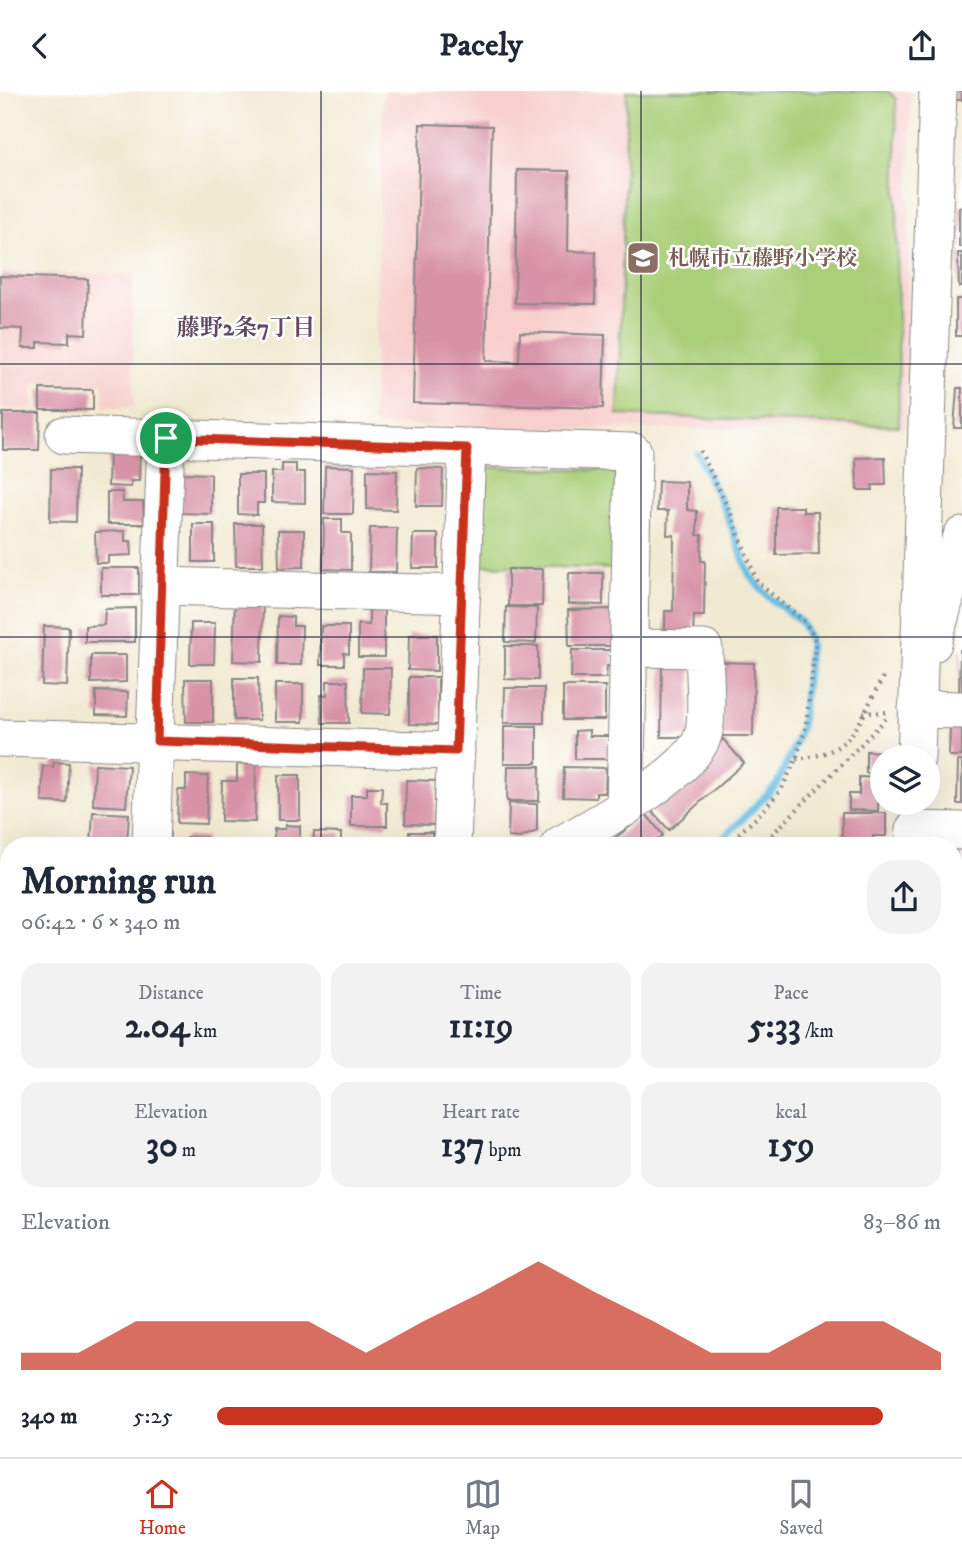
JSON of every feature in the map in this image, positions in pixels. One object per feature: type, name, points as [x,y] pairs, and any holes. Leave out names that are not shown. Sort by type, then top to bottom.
[{"type":"street","points":[[913,745],[904,710],[949,148],[938,91]]},
{"type":"street","points":[[64,435],[633,452],[625,809]]},
{"type":"street","points":[[151,837],[166,438]]},
{"type":"street","points":[[452,837],[467,448]]},
{"type":"street","points":[[904,710],[953,597],[962,536]]},
{"type":"street","points":[[161,586],[461,594]]},
{"type":"street","points":[[574,837],[625,809],[694,753],[704,735],[704,649],[629,648]]},
{"type":"street","points":[[904,710],[962,710]]},
{"type":"street","points":[[0,738],[456,751]]},
{"type":"street","points":[[914,826],[962,831]]},
{"type":"path","points":[[699,451],[728,507],[757,582],[806,623],[816,641],[806,726],[796,759],[780,790],[735,837]]},
{"type":"path","points":[[796,759],[823,756],[847,743],[883,677]]},
{"type":"path","points":[[863,713],[904,710]]},
{"type":"path","points":[[770,837],[828,776],[904,710]]},
{"type":"shaded area","name":"札幌市立藤野小学校","points":[[384,91],[911,91],[906,428],[580,429],[372,425]]},
{"type":"shaded area","points":[[0,272],[132,275],[134,407],[103,407],[103,384],[34,382],[33,409],[0,409]]},
{"type":"green space","points":[[627,91],[888,91],[896,99],[899,426],[618,415]]},
{"type":"green space","points":[[487,467],[610,470],[617,476],[615,569],[477,565],[481,473]]},
{"type":"building","points":[[954,91],[962,91],[962,100],[954,100]]},
{"type":"building","points":[[420,124],[492,126],[486,361],[519,362],[520,332],[605,335],[603,408],[413,403]]},
{"type":"building","points":[[517,170],[569,171],[568,251],[596,252],[595,304],[515,303]]},
{"type":"building","points":[[959,207],[962,207],[962,247],[959,247]]},
{"type":"building","points":[[958,253],[962,253],[962,287],[959,287]]},
{"type":"building","points":[[0,276],[88,279],[86,334],[69,333],[69,343],[38,342],[38,348],[22,348],[23,329],[0,328]]},
{"type":"building","points":[[956,299],[962,299],[962,336],[956,336]]},
{"type":"building","points":[[957,388],[962,388],[962,428],[954,428]]},
{"type":"building","points":[[40,389],[93,390],[93,410],[40,410]]},
{"type":"building","points":[[3,413],[40,413],[39,450],[3,450]]},
{"type":"building","points":[[109,449],[140,450],[139,481],[131,481],[131,487],[108,486]]},
{"type":"building","points":[[885,457],[886,485],[872,485],[873,490],[857,490],[856,458]]},
{"type":"building","points":[[282,464],[296,464],[296,472],[305,472],[305,503],[272,502],[272,472],[282,472]]},
{"type":"building","points":[[325,466],[354,467],[353,514],[324,514]]},
{"type":"building","points":[[417,468],[443,469],[442,506],[416,506]]},
{"type":"building","points":[[51,469],[77,469],[76,522],[50,521]]},
{"type":"building","points":[[367,470],[397,471],[396,510],[367,509]]},
{"type":"building","points":[[182,473],[211,474],[211,514],[182,513]]},
{"type":"building","points":[[238,474],[264,474],[264,503],[257,503],[257,515],[238,514]]},
{"type":"building","points":[[658,481],[687,482],[687,510],[697,511],[697,535],[702,535],[701,561],[705,561],[704,616],[694,616],[693,634],[665,634],[665,611],[673,611],[674,535],[667,535],[668,511],[657,511]]},
{"type":"building","points":[[107,492],[122,492],[123,502],[143,502],[144,524],[107,524]]},
{"type":"building","points":[[776,507],[803,507],[803,512],[818,512],[819,554],[776,555]]},
{"type":"building","points":[[324,519],[342,519],[342,533],[351,533],[351,570],[323,569]]},
{"type":"building","points":[[193,524],[214,524],[214,562],[193,562]]},
{"type":"building","points":[[235,524],[262,524],[263,566],[236,566]]},
{"type":"building","points":[[370,528],[397,528],[396,572],[369,572]]},
{"type":"building","points":[[278,530],[304,530],[304,567],[279,568]]},
{"type":"building","points":[[125,531],[125,541],[131,541],[132,555],[108,556],[108,563],[96,563],[95,532]]},
{"type":"building","points":[[413,534],[438,534],[438,568],[412,568]]},
{"type":"building","points":[[101,568],[139,568],[139,595],[101,595]]},
{"type":"building","points":[[508,569],[543,569],[542,606],[508,606]]},
{"type":"building","points":[[569,573],[603,573],[603,605],[568,604]]},
{"type":"building","points":[[235,600],[263,601],[262,662],[233,661]]},
{"type":"building","points":[[506,607],[537,608],[536,643],[505,642]]},
{"type":"building","points":[[135,608],[135,642],[85,642],[85,626],[104,625],[105,609]]},
{"type":"building","points":[[614,609],[614,646],[569,646],[568,610]]},
{"type":"building","points":[[369,610],[384,610],[384,657],[358,657],[358,624],[369,625]]},
{"type":"building","points":[[278,616],[293,617],[293,626],[302,626],[301,665],[277,665]]},
{"type":"building","points":[[191,623],[215,623],[214,664],[190,664]]},
{"type":"building","points":[[44,626],[69,627],[67,686],[42,685]]},
{"type":"building","points":[[321,626],[349,626],[349,654],[344,653],[344,665],[320,665]]},
{"type":"building","points":[[409,635],[437,635],[437,671],[408,670]]},
{"type":"building","points":[[505,646],[538,646],[538,680],[505,679]]},
{"type":"building","points":[[572,650],[613,650],[613,666],[607,666],[606,678],[571,678]]},
{"type":"building","points":[[962,650],[962,693],[959,693]]},
{"type":"building","points":[[91,655],[126,655],[126,682],[91,683]]},
{"type":"building","points":[[662,658],[691,659],[690,737],[661,737]]},
{"type":"building","points":[[723,662],[754,663],[753,736],[722,736]]},
{"type":"building","points":[[363,668],[391,668],[390,714],[362,713]]},
{"type":"building","points":[[409,677],[438,677],[438,725],[409,724]]},
{"type":"building","points":[[234,678],[258,678],[259,720],[234,720]]},
{"type":"building","points":[[185,679],[213,679],[213,722],[186,722]]},
{"type":"building","points":[[327,681],[348,681],[349,723],[322,723],[321,695],[327,695]]},
{"type":"building","points":[[275,684],[303,684],[303,722],[275,722]]},
{"type":"building","points":[[563,686],[605,686],[605,720],[563,720]]},
{"type":"building","points":[[505,688],[544,688],[544,723],[504,723]]},
{"type":"building","points":[[96,691],[128,692],[127,716],[96,715]]},
{"type":"building","points":[[504,726],[537,726],[537,763],[504,763]]},
{"type":"building","points":[[950,726],[962,726],[962,756],[949,756]]},
{"type":"building","points":[[589,730],[589,736],[608,736],[608,759],[575,759],[575,731]]},
{"type":"building","points":[[723,739],[744,763],[669,830],[651,810]]},
{"type":"building","points":[[866,751],[870,751],[870,773],[866,773]]},
{"type":"building","points":[[958,761],[962,761],[962,804],[957,804]]},
{"type":"building","points":[[54,762],[69,763],[67,803],[42,802],[43,766],[53,767]]},
{"type":"building","points":[[95,764],[129,766],[126,807],[93,805]]},
{"type":"building","points":[[237,764],[256,764],[255,822],[221,821],[222,781],[237,781]]},
{"type":"building","points":[[508,766],[540,766],[539,801],[507,801]]},
{"type":"building","points":[[564,767],[606,768],[605,793],[596,793],[596,798],[563,797]]},
{"type":"building","points":[[186,775],[208,776],[206,824],[177,823],[178,790],[186,790]]},
{"type":"building","points":[[278,775],[300,775],[300,820],[278,820]]},
{"type":"building","points":[[859,777],[870,778],[870,811],[849,810],[849,794],[859,794]]},
{"type":"building","points":[[406,780],[436,781],[434,825],[405,824]]},
{"type":"building","points":[[367,787],[382,787],[381,803],[387,803],[387,826],[351,826],[351,795],[367,795]]},
{"type":"building","points":[[509,803],[537,804],[537,831],[522,837],[508,837]]},
{"type":"building","points":[[93,812],[129,814],[128,837],[91,837]]},
{"type":"building","points":[[842,813],[886,815],[886,836],[842,837]]},
{"type":"building","points":[[646,814],[663,835],[660,837],[616,837]]},
{"type":"building","points":[[285,825],[300,826],[300,837],[274,837],[274,829],[285,829]]},
{"type":"building","points":[[314,832],[341,833],[341,837],[314,837]]},
{"type":"building","points":[[409,832],[432,832],[432,837],[409,837]]},
{"type":"waterway","points":[[697,454],[725,510],[750,576],[770,598],[802,623],[810,643],[801,727],[789,758],[776,786],[724,837]]},
{"type":"place","name":"札幌市立藤野小学校","points":[[643,258]]},
{"type":"district","name":"藤野2条7丁目","points":[[246,327]]},
{"type":"route","points":[[166,438],[467,448],[456,751],[157,741],[166,438]]}]
